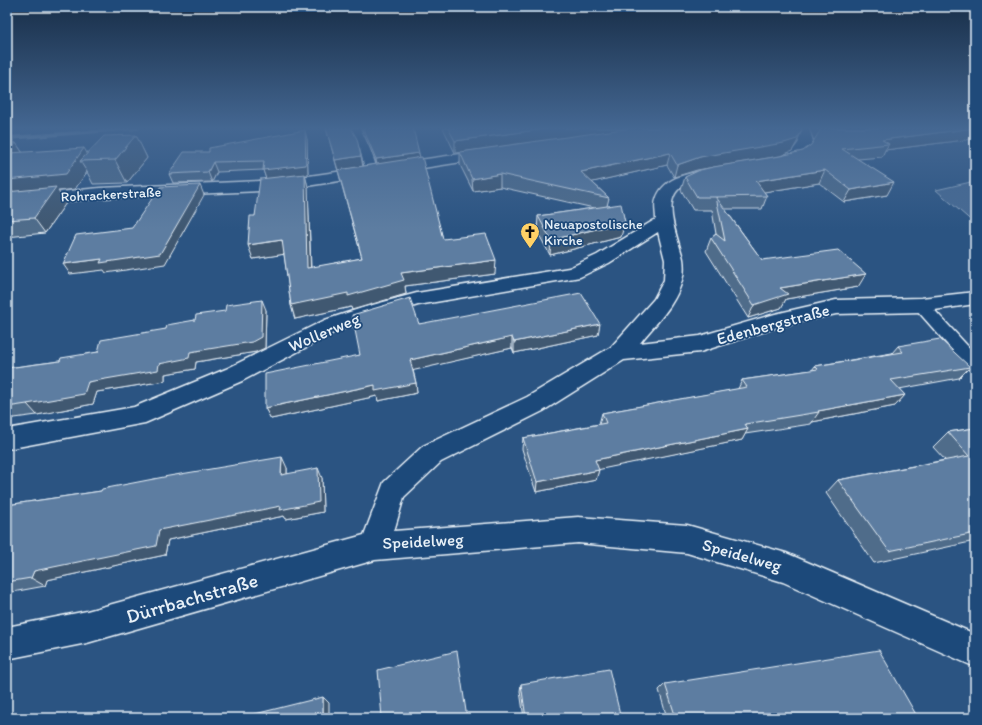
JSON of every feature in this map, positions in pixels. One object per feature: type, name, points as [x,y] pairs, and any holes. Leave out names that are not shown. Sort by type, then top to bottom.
[{"type":"street","name":"Rohrackerstraße","points":[[7,202],[100,193],[281,185],[439,162]]},
{"type":"street","points":[[761,165],[783,162]]},
{"type":"street","name":"Speidelweg","points":[[725,172],[680,181],[671,188],[664,200],[664,221],[674,260],[673,280],[662,302],[619,353],[535,404],[432,454],[393,490],[375,546],[578,530],[687,539],[786,568],[975,651]]},
{"type":"street","name":"Wollerweg","points":[[7,439],[137,416],[234,375],[332,326],[372,312],[417,299],[572,273],[603,259],[664,221]]},
{"type":"street","name":"Edenbergstraße","points":[[619,353],[700,344],[775,320],[836,307],[921,306],[975,298]]},
{"type":"street","name":"Dürrbachstraße","points":[[7,643],[87,627],[375,546]]},
{"type":"lane","points":[[369,162],[372,172]]},
{"type":"lane","points":[[921,306],[975,364]]},
{"type":"shaded area","points":[[975,181],[975,224],[936,190]]},
{"type":"building","points":[[7,162],[74,162],[66,174],[7,180]]},
{"type":"building","points":[[177,162],[221,162],[213,162],[208,172],[169,174]]},
{"type":"building","points":[[264,162],[306,162],[306,165],[263,170]]},
{"type":"building","points":[[391,162],[423,162],[443,239],[486,234],[496,260],[401,273],[404,280],[348,296],[348,293],[291,305],[282,240],[248,245],[250,216],[255,216],[260,179],[305,174],[307,268],[362,258],[338,170]]},
{"type":"building","points":[[464,162],[629,162],[581,172],[609,198],[500,174],[472,179]]},
{"type":"building","points":[[675,162],[686,162],[677,165]]},
{"type":"building","points":[[744,162],[862,162],[894,182],[851,190],[825,170],[756,181],[767,196],[697,197],[685,177],[700,170]]},
{"type":"building","points":[[200,185],[160,254],[100,263],[102,259],[63,264],[76,235],[132,228],[160,187]]},
{"type":"building","points":[[56,187],[34,218],[7,220],[7,192]]},
{"type":"building","points":[[716,197],[762,260],[838,250],[866,274],[780,288],[788,294],[754,305],[711,238],[716,234],[725,241]]},
{"type":"building","points":[[621,204],[625,222],[551,240],[538,216]]},
{"type":"building","points":[[581,293],[600,324],[514,342],[512,337],[410,360],[416,383],[375,391],[375,385],[265,408],[265,374],[360,355],[352,315],[410,298],[419,324]]},
{"type":"building","points":[[262,300],[261,337],[252,342],[190,352],[189,358],[159,364],[158,370],[88,382],[84,394],[7,407],[7,368],[60,361],[61,358],[98,352],[101,340],[166,329],[167,325],[195,320],[196,315],[225,311],[226,305]]},
{"type":"building","points":[[940,339],[970,367],[891,380],[905,395],[818,411],[819,412],[745,424],[748,429],[595,460],[599,470],[537,482],[523,438],[606,423],[602,413],[747,387],[742,380],[818,369],[815,366],[903,352],[898,346]]},
{"type":"building","points":[[975,428],[975,533],[889,551],[838,480],[969,456],[948,432]]},
{"type":"building","points":[[282,457],[281,475],[318,468],[319,502],[280,510],[281,506],[159,530],[156,546],[34,571],[31,578],[7,582],[7,505],[101,491],[102,489],[169,476]]},
{"type":"building","points":[[879,650],[918,718],[676,718],[665,684]]},
{"type":"building","points":[[457,651],[467,718],[382,718],[378,670]]},
{"type":"building","points":[[609,669],[621,718],[526,718],[521,684]]},
{"type":"building","points":[[323,697],[323,718],[247,718],[247,716]]},
{"type":"place","name":"Neuapostolische Kirche","points":[[530,249]]}]
